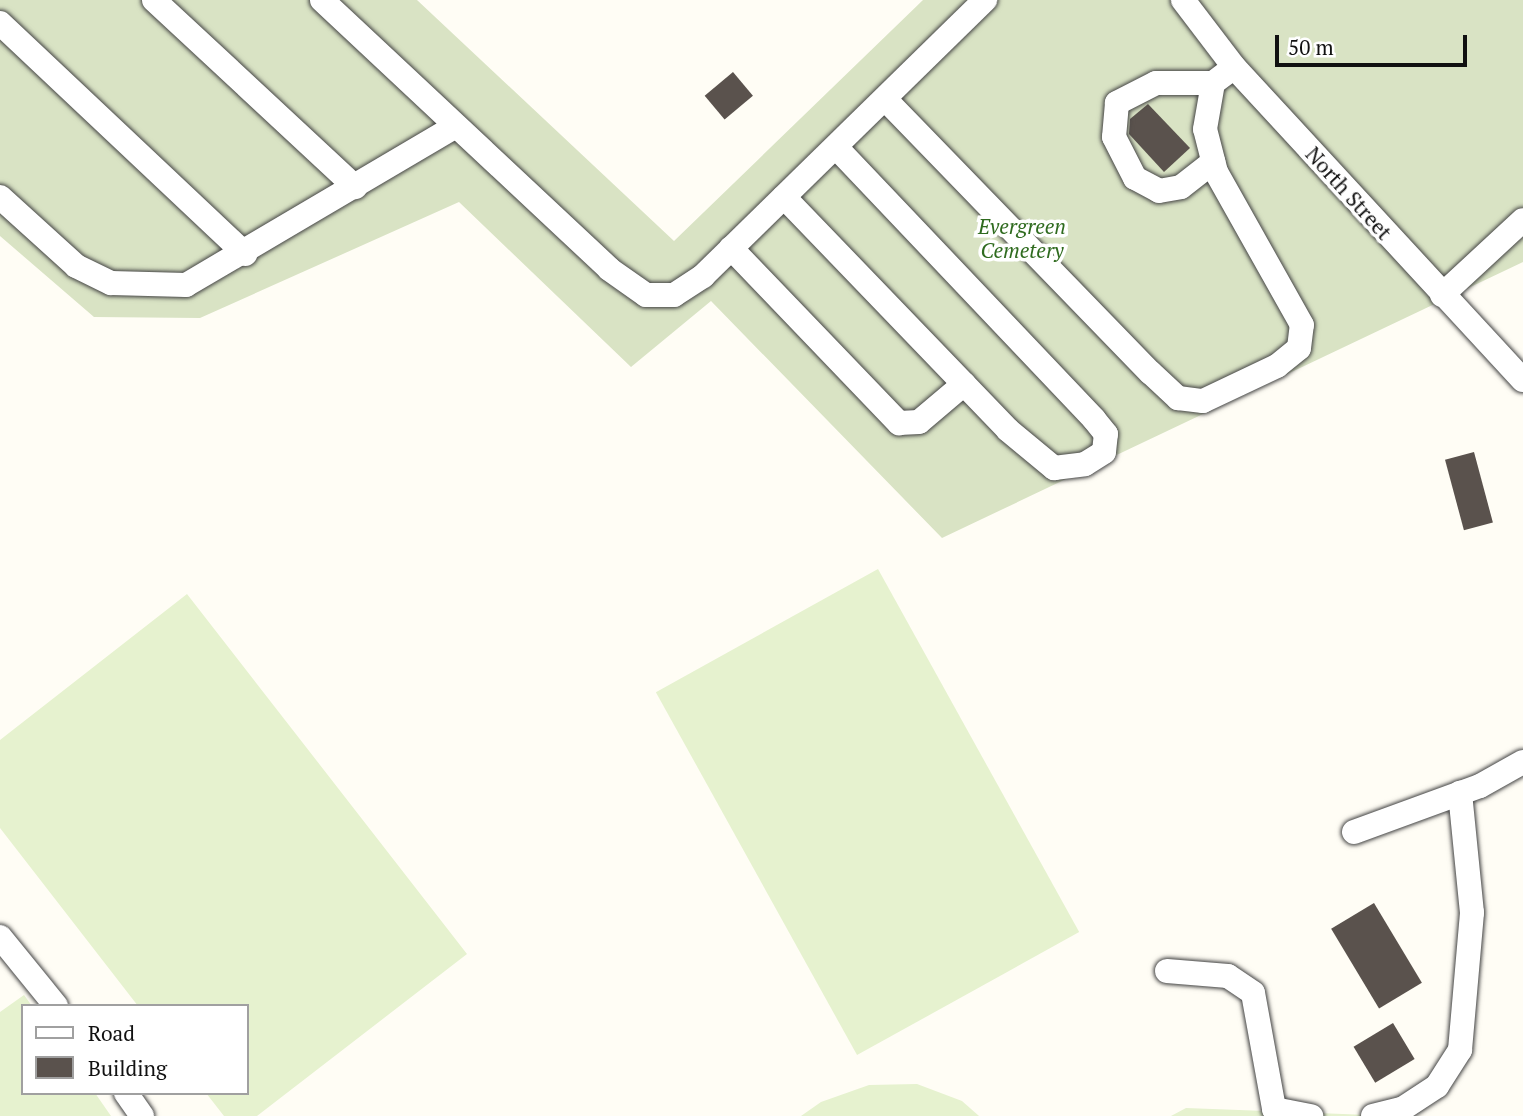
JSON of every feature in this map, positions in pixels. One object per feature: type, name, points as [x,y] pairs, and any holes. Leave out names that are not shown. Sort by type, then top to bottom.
[{"type":"street","points":[[154,0],[355,187]]},
{"type":"street","points":[[322,0],[609,269],[646,295],[674,296],[731,248],[886,100],[985,0]]},
{"type":"street","name":"North Street","points":[[1182,0],[1234,67],[1523,380]]},
{"type":"street","points":[[0,23],[246,254]]},
{"type":"street","points":[[1213,162],[1181,187],[1159,191],[1135,177],[1114,137],[1117,103],[1156,83],[1213,83],[1234,67]]},
{"type":"street","points":[[886,100],[1151,373],[1178,398],[1203,401],[1277,366],[1299,348],[1303,325],[1213,162],[1205,129],[1213,83]]},
{"type":"street","points":[[0,197],[76,266],[111,283],[186,285],[246,254],[456,125]]},
{"type":"street","points":[[784,197],[964,384],[1054,468],[1085,464],[1104,452],[1106,434],[1094,419],[836,147]]},
{"type":"street","points":[[1442,295],[1523,220]]},
{"type":"street","points":[[731,248],[899,423],[919,422],[964,384]]},
{"type":"street","points":[[1354,832],[1460,793],[1523,762]]},
{"type":"street","points":[[1373,1116],[1402,1109],[1437,1086],[1460,1050],[1472,913],[1460,793]]},
{"type":"street","points":[[0,937],[54,1004]]},
{"type":"street","points":[[1167,971],[1228,976],[1253,993],[1274,1108],[1311,1116]]},
{"type":"street","points":[[127,1095],[142,1116]]},
{"type":"green space","name":"Evergreen Cemetery","points":[[0,0],[417,0],[674,241],[923,0],[1523,0],[1523,262],[942,538],[711,301],[631,367],[459,202],[200,318],[94,317],[0,236]]},
{"type":"green space","points":[[878,569],[1079,932],[857,1055],[656,692]]},
{"type":"green space","points":[[187,594],[467,954],[257,1116],[224,1116],[208,1095],[248,1095],[248,1004],[136,1004],[0,828],[0,740]]},
{"type":"green space","points":[[24,995],[31,1004],[21,1004],[21,1095],[96,1095],[111,1116],[0,1116],[0,1012]]},
{"type":"green space","points":[[917,1084],[962,1101],[979,1116],[801,1116],[821,1102],[869,1085]]},
{"type":"green space","points":[[1186,1108],[1396,1116],[1171,1116]]},
{"type":"building","points":[[733,72],[753,96],[725,120],[705,96]]},
{"type":"building","points":[[1148,104],[1190,148],[1164,172],[1129,134],[1130,119]]},
{"type":"building","points":[[1474,452],[1493,523],[1464,530],[1445,460]]},
{"type":"building","points":[[1374,903],[1422,983],[1379,1008],[1331,929]]},
{"type":"building","points":[[1393,1023],[1415,1059],[1375,1083],[1354,1047]]}]
